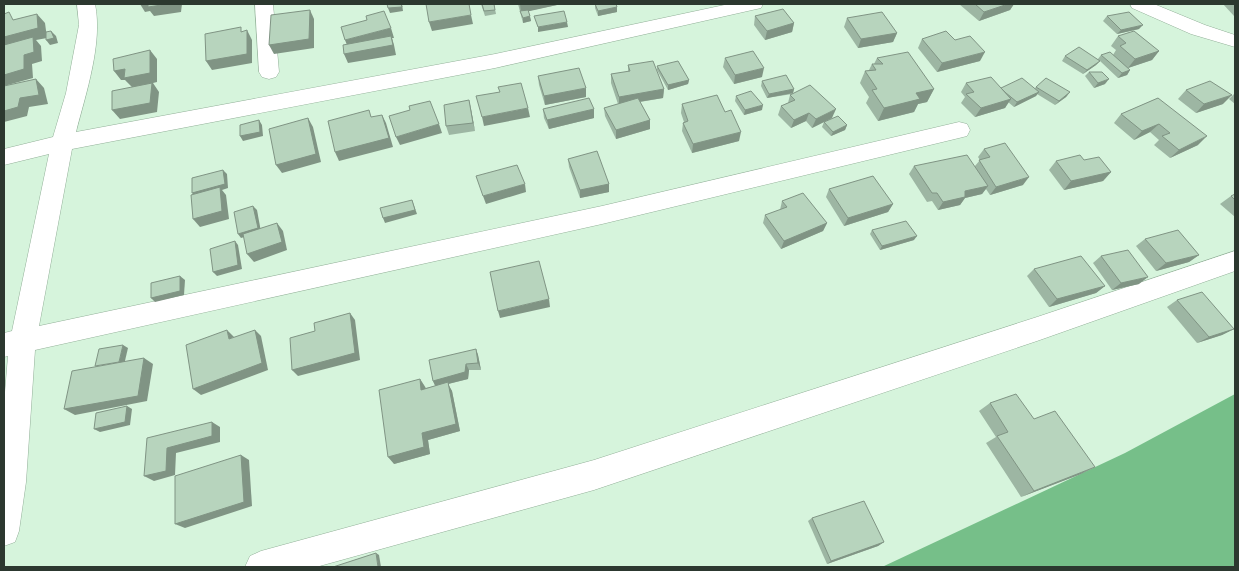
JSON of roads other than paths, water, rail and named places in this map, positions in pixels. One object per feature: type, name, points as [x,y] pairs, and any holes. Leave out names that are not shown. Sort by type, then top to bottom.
[{"type":"street","points":[[4,531],[11,482],[14,343],[62,143],[76,93],[88,25],[86,4]]},
{"type":"street","points":[[264,4],[269,72]]},
{"type":"street","points":[[4,156],[62,143],[487,63],[659,27],[754,4]]},
{"type":"street","points":[[1139,4],[1190,27],[1220,38],[1235,41]]},
{"type":"street","points":[[14,343],[602,215],[960,130]]},
{"type":"street","points":[[261,567],[594,476],[1037,329],[1235,261]]}]
